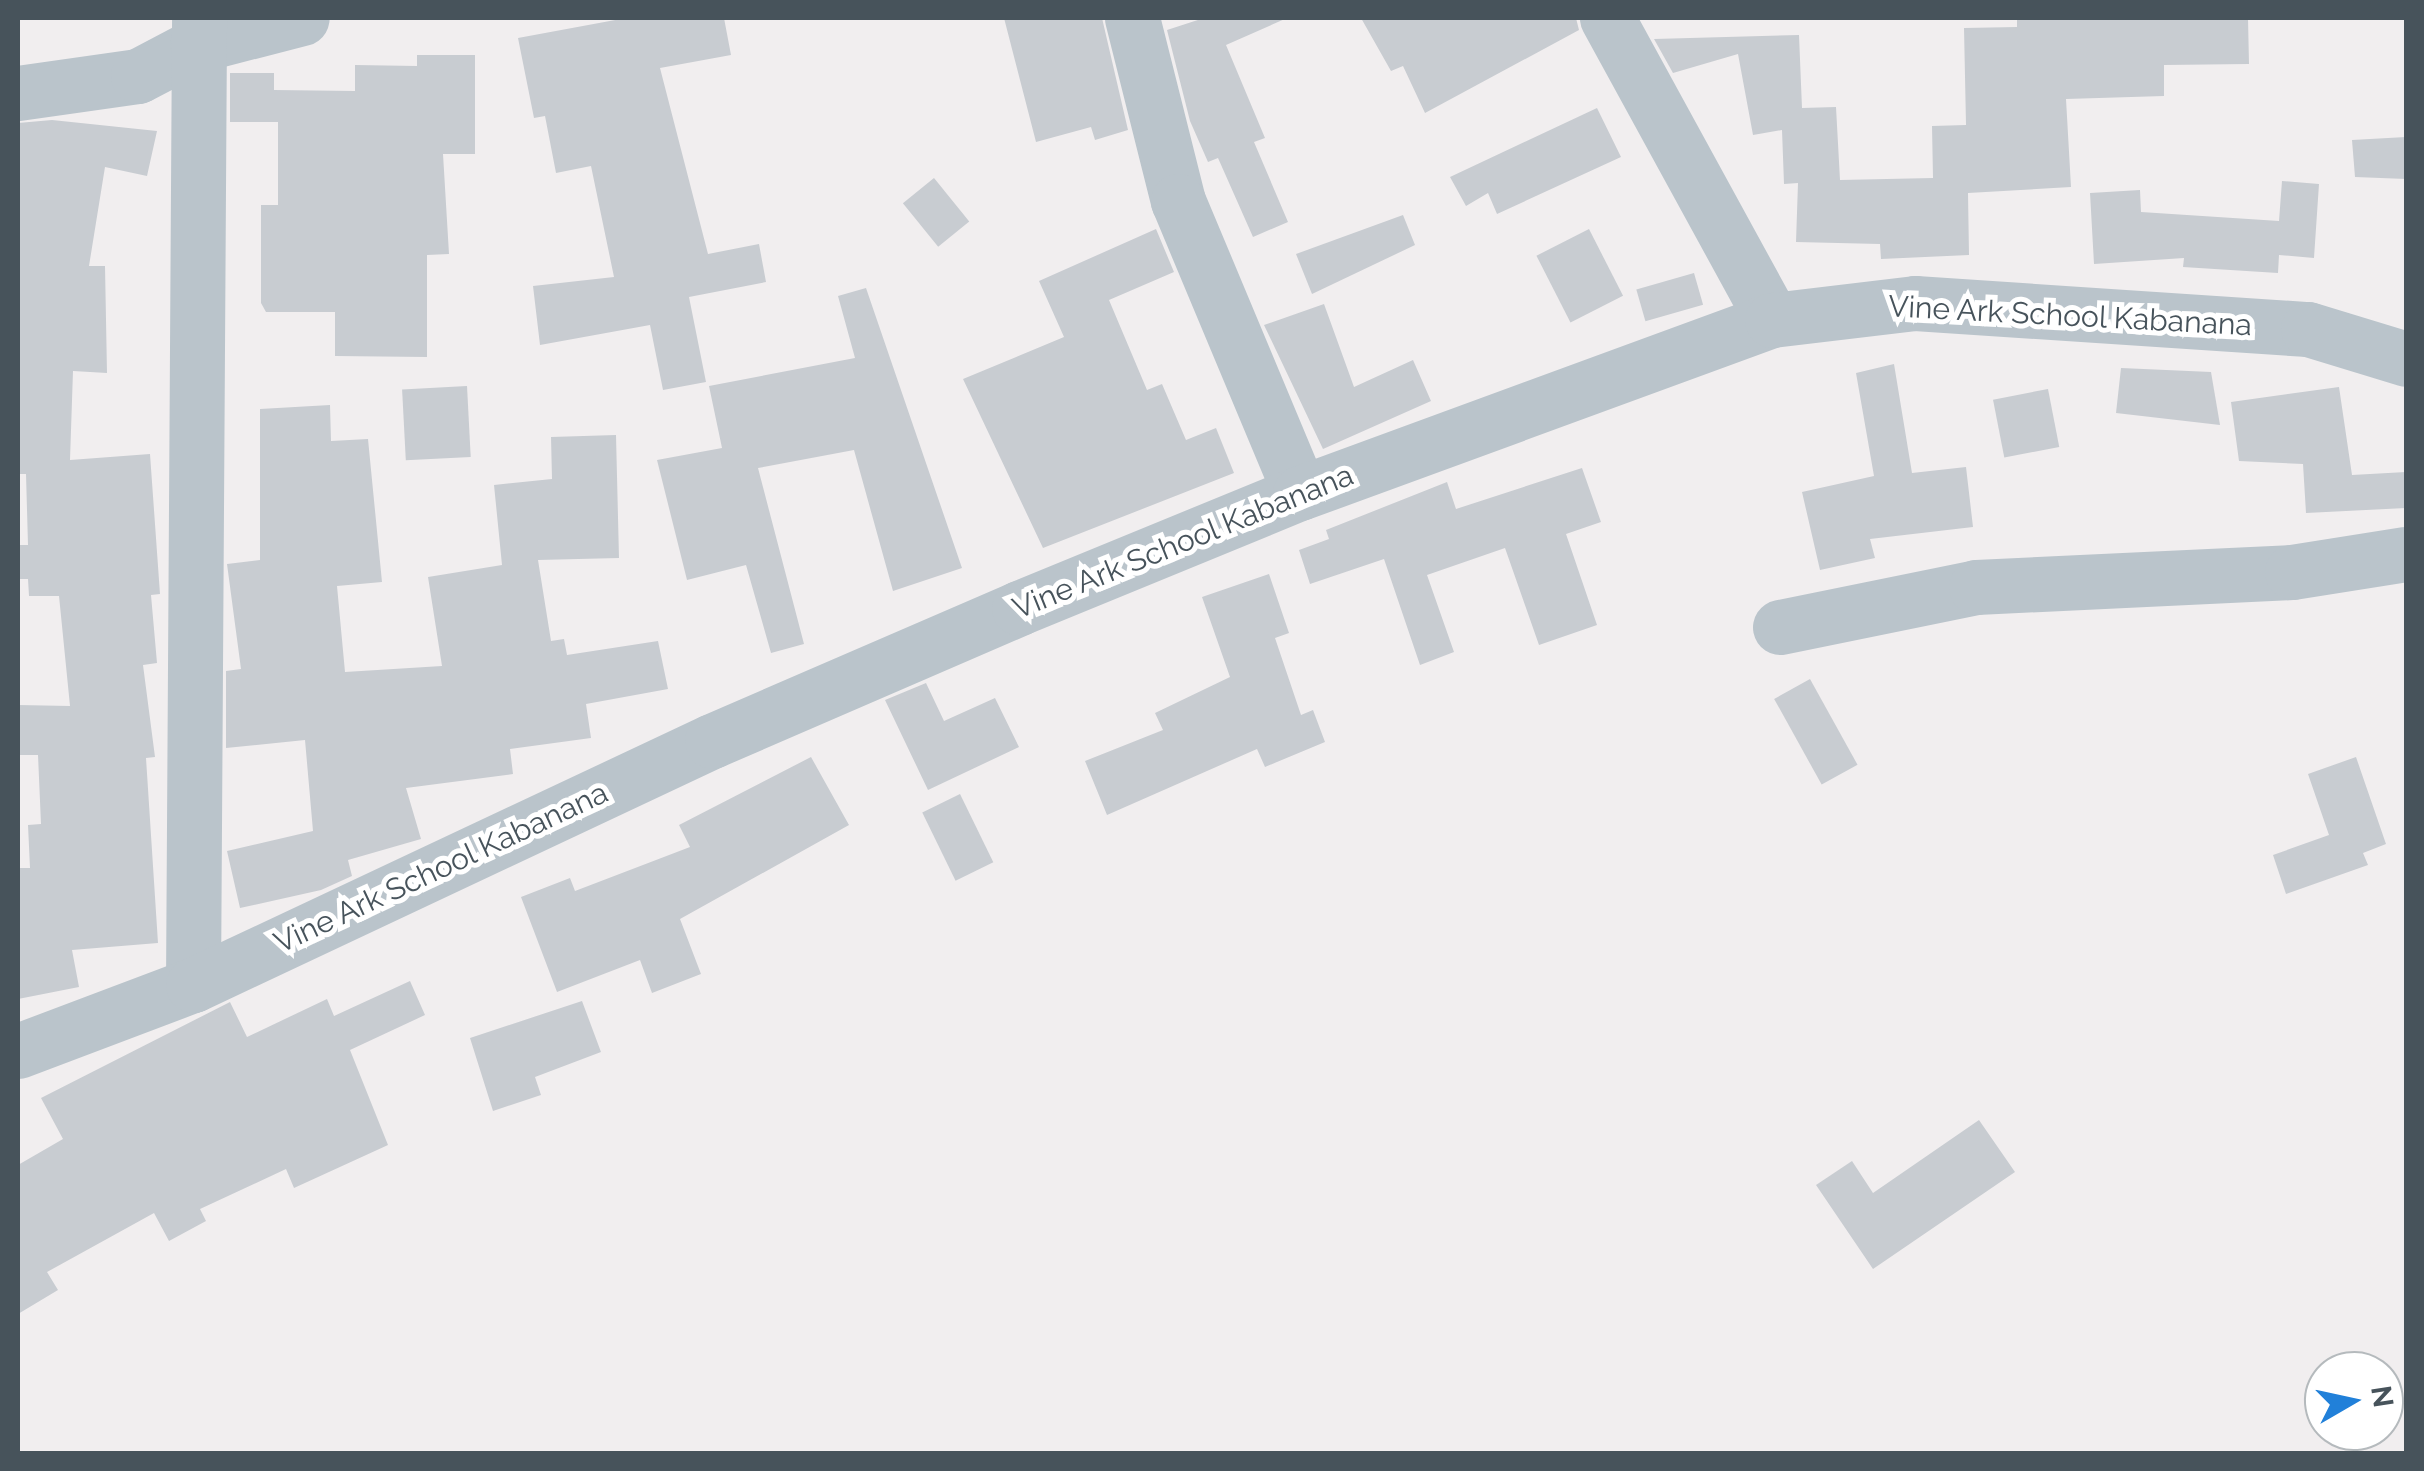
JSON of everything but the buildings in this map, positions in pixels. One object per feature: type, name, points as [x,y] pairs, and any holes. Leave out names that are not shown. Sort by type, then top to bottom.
[{"type":"street","points":[[18,92],[138,76],[198,31],[302,18]]},
{"type":"street","points":[[1132,18],[1178,201],[1300,493]]},
{"type":"street","points":[[1606,18],[1772,320]]},
{"type":"street","points":[[193,985],[198,31]]},
{"type":"street","name":"Vine Ark School Kabanana","points":[[18,1051],[193,985],[712,740],[1300,493],[1772,320],[1916,304],[2308,329],[2406,359]]},
{"type":"street","points":[[1780,628],[1976,587],[2292,572],[2406,554]]}]
